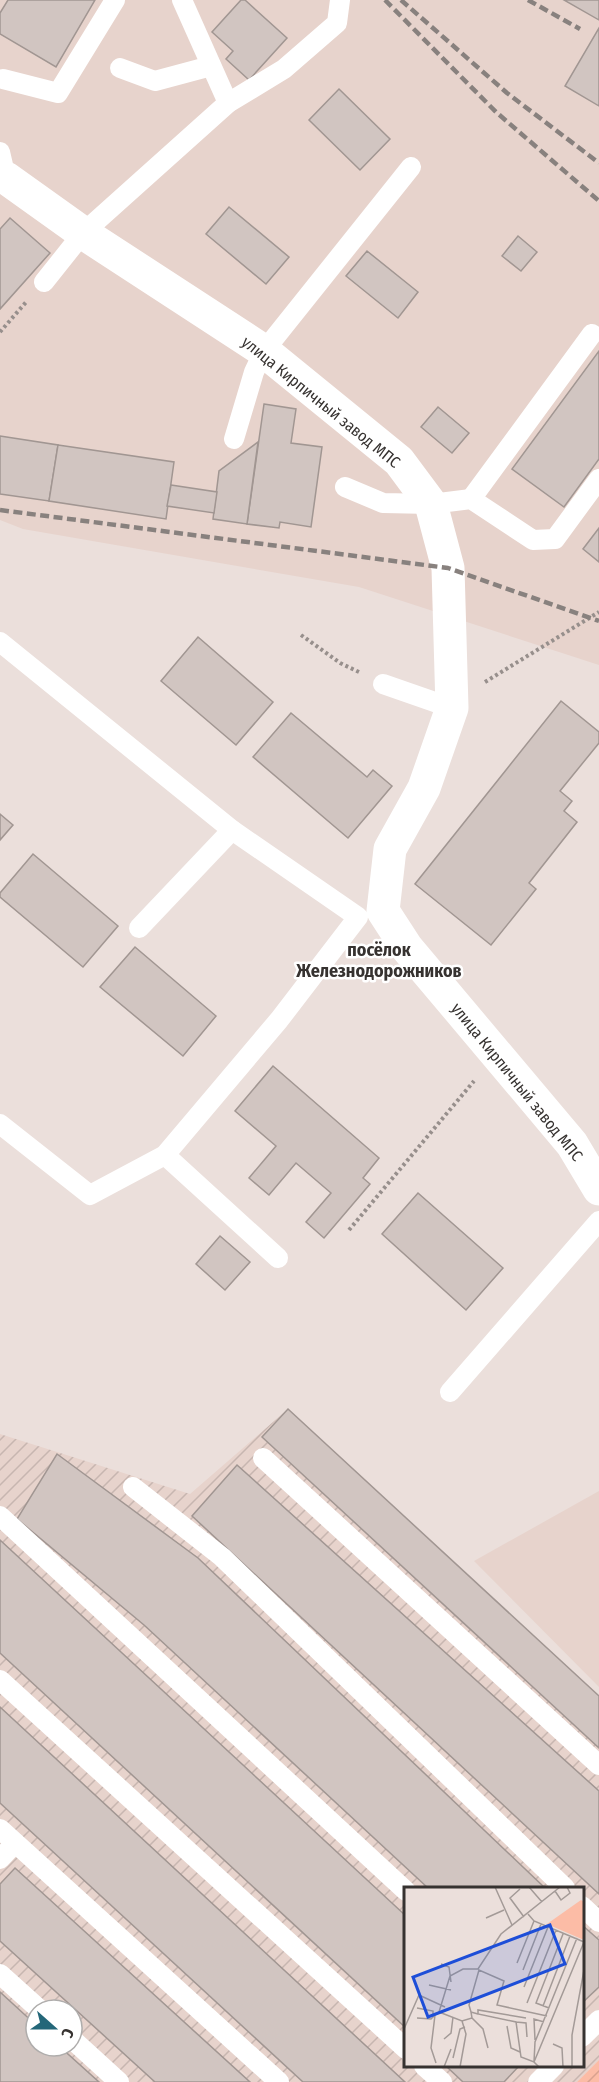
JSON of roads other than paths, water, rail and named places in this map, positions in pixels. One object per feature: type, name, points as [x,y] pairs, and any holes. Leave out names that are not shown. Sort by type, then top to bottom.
[{"type":"street","name":"улица Кирпичный завод МПС","points":[[2,171],[83,233],[264,351],[399,461],[431,504],[448,568],[452,708],[424,788],[390,849],[370,914],[407,948],[572,1144],[599,1189]]},
{"type":"lane","points":[[1,80],[58,93],[116,0]]},
{"type":"lane","points":[[183,0],[228,103]]},
{"type":"lane","points":[[44,282],[83,233],[228,103],[284,69],[337,22],[340,0]]},
{"type":"lane","points":[[120,68],[155,81],[212,66]]},
{"type":"lane","points":[[234,439],[254,372],[264,351],[411,167]]},
{"type":"lane","points":[[471,499],[592,334]]},
{"type":"lane","points":[[345,487],[383,503],[431,504],[471,499],[533,540],[555,539],[599,479]]},
{"type":"lane","points":[[0,642],[232,830],[370,914],[165,1155],[90,1195],[0,1124]]},
{"type":"lane","points":[[383,684],[452,708]]},
{"type":"lane","points":[[139,928],[232,830]]},
{"type":"lane","points":[[165,1155],[278,1258]]},
{"type":"lane","points":[[450,1392],[599,1221]]},
{"type":"lane","points":[[263,1458],[599,1765]]},
{"type":"lane","points":[[133,1487],[222,1557],[563,1887]]},
{"type":"lane","points":[[0,1516],[404,1890]]},
{"type":"lane","points":[[0,1680],[404,2048]]},
{"type":"lane","points":[[0,1830],[279,2082]]},
{"type":"lane","points":[[0,1859],[15,1843]]},
{"type":"lane","points":[[584,1908],[599,1922]]},
{"type":"lane","points":[[0,1974],[27,1998]]},
{"type":"lane","points":[[584,2035],[599,2020]]},
{"type":"lane","points":[[84,2050],[119,2082]]},
{"type":"lane","points":[[425,2067],[442,2082]]},
{"type":"lane","points":[[538,2082],[553,2067]]},
{"type":"railway","points":[[385,0],[496,112],[599,201]]},
{"type":"railway","points":[[401,0],[507,93],[599,163]]},
{"type":"railway","points":[[528,0],[580,29]]},
{"type":"railway","points":[[0,510],[448,568],[599,621]]},
{"type":"district","name":"посёлок Железнодорожников","points":[[379,960]]}]
